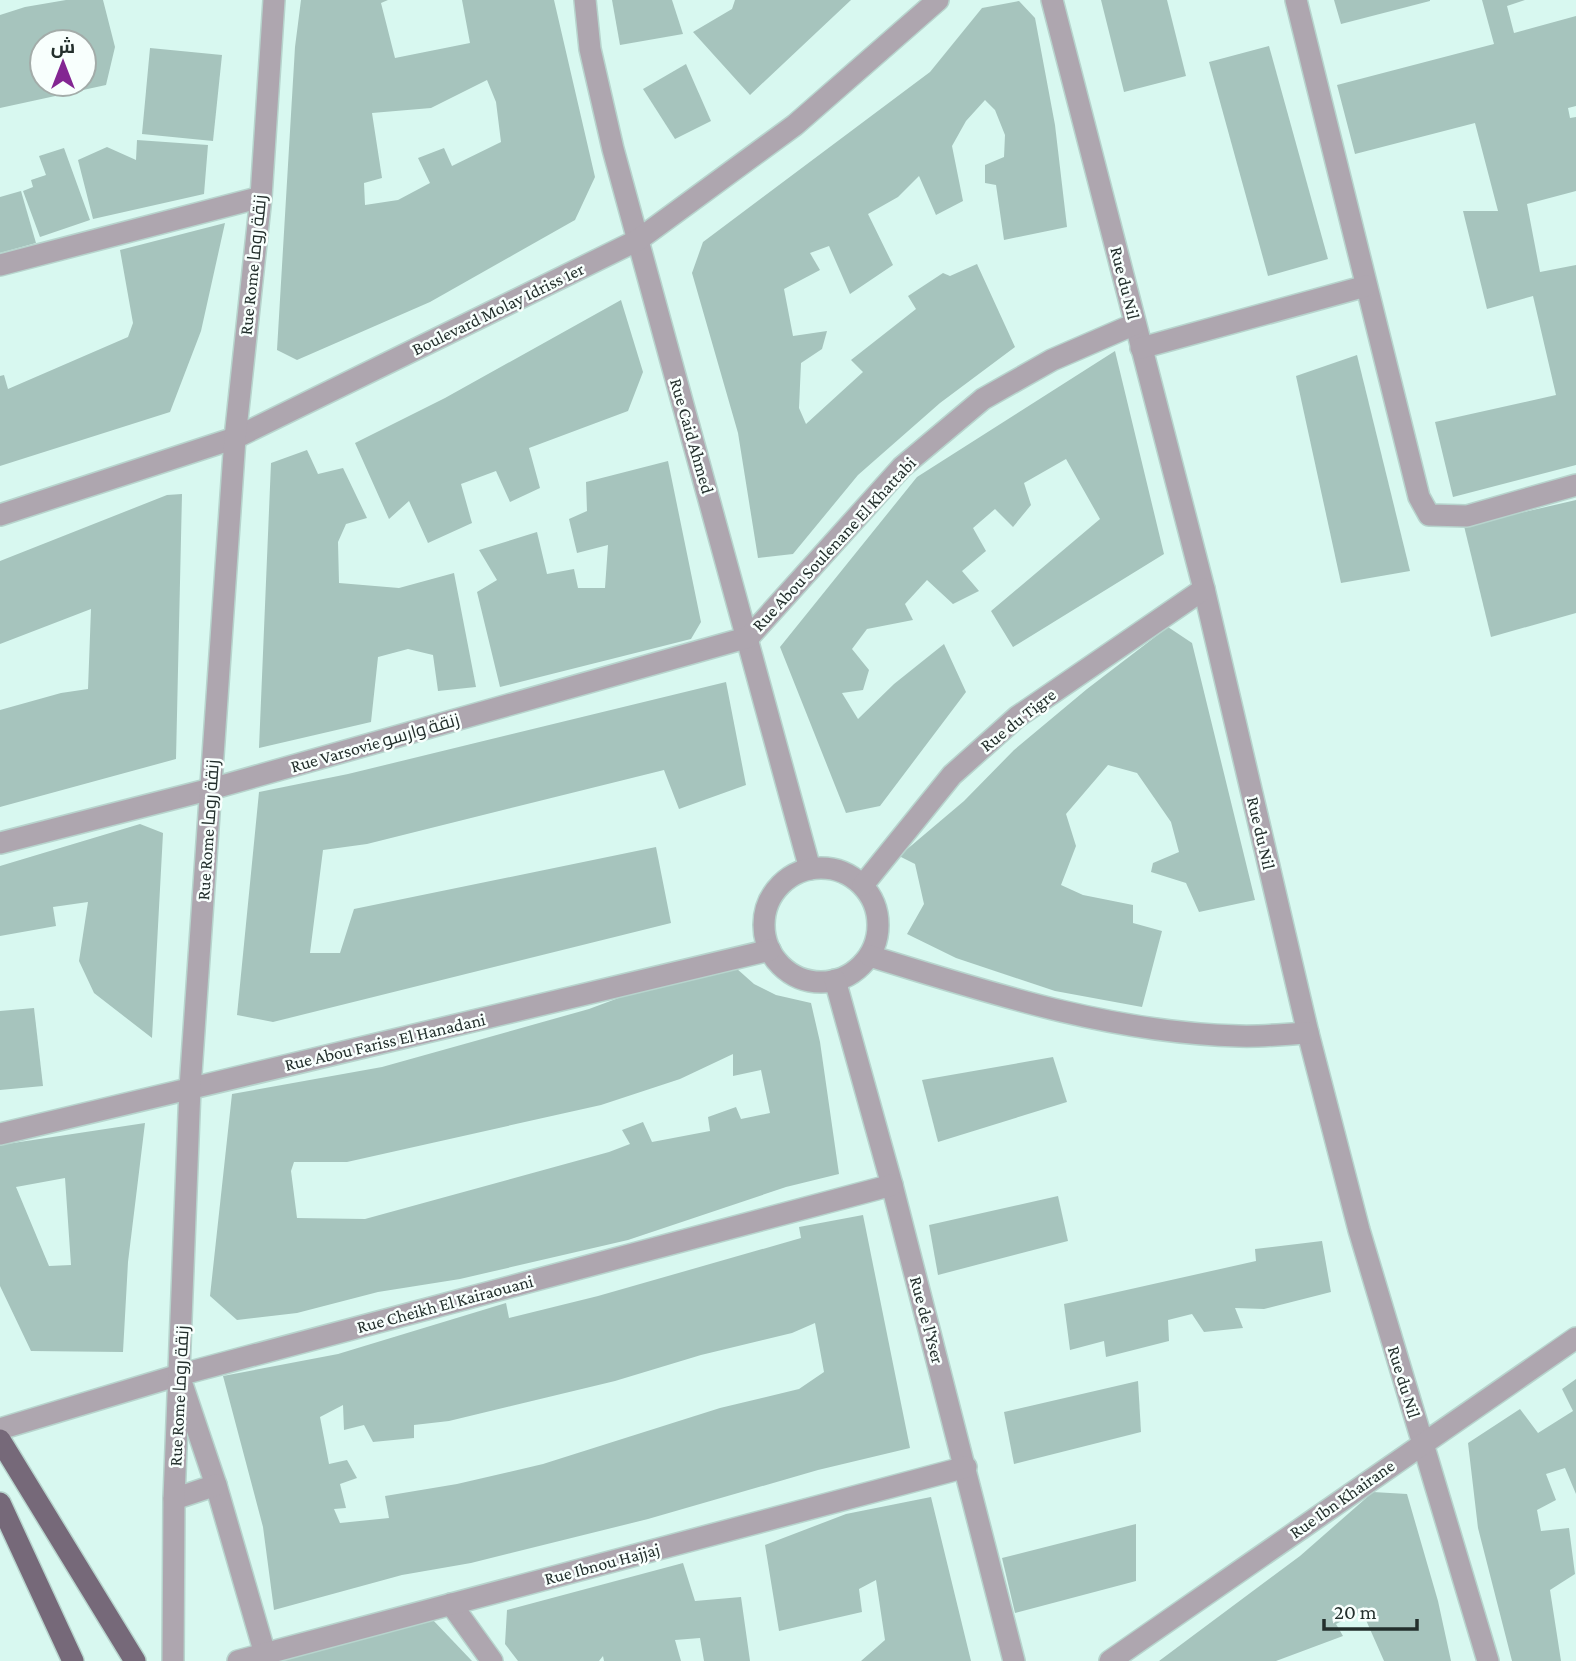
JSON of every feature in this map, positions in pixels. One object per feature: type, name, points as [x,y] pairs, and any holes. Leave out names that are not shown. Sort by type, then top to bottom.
[{"type":"main road","points":[[0,1440],[135,1661]]},
{"type":"main road","points":[[0,1503],[73,1661]]},
{"type":"street","name":"Rue Rome زنقة روما","points":[[173,1661],[174,1499],[190,1088],[234,438],[261,197],[274,0]]},
{"type":"street","name":"Rue Caid Ahmed","points":[[585,0],[590,49],[638,240],[749,637],[810,869]]},
{"type":"street","name":"Boulevard Molay Idriss 1er","points":[[0,515],[234,438],[638,240],[795,125],[938,0]]},
{"type":"street","name":"Rue du Nil","points":[[1052,0],[1204,589],[1308,1033],[1359,1230],[1488,1661]]},
{"type":"street","points":[[1296,0],[1419,497],[1429,514],[1467,516],[1576,485]]},
{"type":"street","points":[[0,265],[261,197]]},
{"type":"street","points":[[1141,348],[1366,286]]},
{"type":"street","name":"Rue Abou Soulenane El Khattabi","points":[[749,637],[902,467],[983,400],[1052,360],[1135,324]]},
{"type":"street","name":"Rue du Tigre","points":[[863,885],[952,775],[1017,717],[1204,589]]},
{"type":"street","name":"Rue Varsovie زنقة وارسو","points":[[0,843],[211,789],[749,637]]},
{"type":"street","points":[[810,869],[838,870],[863,885],[874,901],[878,919],[877,939],[870,956],[851,974],[835,980],[816,982],[797,976],[781,965],[770,950],[764,925],[770,900],[786,879],[810,869]]},
{"type":"street","name":"Rue Abou Fariss El Hanadani","points":[[0,1134],[770,950]]},
{"type":"street","points":[[870,956],[994,995],[1092,1018],[1166,1030],[1240,1037],[1308,1033]]},
{"type":"street","name":"Rue de l'Yser","points":[[835,980],[892,1185],[1014,1661]]},
{"type":"street","name":"Rue Cheikh El Kairaouani","points":[[0,1429],[179,1375],[892,1185]]},
{"type":"street","name":"Rue Ibn Khairane","points":[[1110,1661],[1576,1338]]},
{"type":"street","points":[[179,1375],[216,1485],[265,1654]]},
{"type":"street","name":"Rue Ibnou Hajjaj","points":[[238,1661],[966,1467]]},
{"type":"street","points":[[174,1499],[216,1485]]},
{"type":"street","points":[[451,1604],[492,1661]]},
{"type":"building","points":[[66,0],[103,0],[115,47],[106,85],[98,87],[98,28],[28,28],[28,98],[46,98],[0,108],[0,15],[25,7]]},
{"type":"building","points":[[301,0],[388,0],[381,3],[395,58],[470,43],[462,0],[554,0],[595,177],[575,220],[430,302],[297,360],[277,350],[295,47]],"holes":[[[487,80],[496,102],[501,142],[452,166],[444,148],[418,158],[430,183],[398,200],[365,205],[364,183],[382,178],[372,113],[431,108]]]},
{"type":"building","points":[[612,0],[672,0],[683,34],[620,45]]},
{"type":"building","points":[[735,0],[851,0],[750,95],[693,32],[732,9]]},
{"type":"building","points":[[1101,0],[1167,0],[1186,76],[1124,92]]},
{"type":"building","points":[[1334,0],[1430,0],[1430,1],[1341,24]]},
{"type":"building","points":[[1482,0],[1525,0],[1507,6],[1514,33],[1576,16],[1576,106],[1568,108],[1570,118],[1576,117],[1576,191],[1527,204],[1540,272],[1576,265],[1576,465],[1453,497],[1435,422],[1556,395],[1533,296],[1487,309],[1463,211],[1498,211],[1475,123],[1355,154],[1337,85],[1494,44]]},
{"type":"building","points":[[1019,1],[1035,18],[1055,125],[1067,227],[1004,240],[996,185],[985,183],[985,165],[1004,157],[1005,135],[995,110],[985,100],[966,121],[952,146],[963,201],[936,215],[919,176],[898,197],[868,214],[893,265],[850,294],[829,246],[810,253],[820,270],[784,289],[793,336],[827,331],[822,349],[801,363],[799,408],[806,424],[863,372],[851,360],[916,309],[908,296],[943,273],[950,276],[977,264],[1015,347],[940,403],[858,475],[793,554],[758,558],[738,433],[692,273],[703,242],[930,72],[982,8]]},
{"type":"building","points":[[1269,46],[1328,259],[1268,276],[1209,62]]},
{"type":"building","points":[[150,48],[222,55],[213,141],[142,134]]},
{"type":"building","points":[[686,64],[711,121],[675,139],[643,89]]},
{"type":"building","points":[[137,140],[208,145],[204,194],[93,219],[78,160],[107,147],[136,160]]},
{"type":"building","points":[[64,148],[90,220],[40,237],[23,191],[33,187],[31,180],[46,175],[39,156]]},
{"type":"building","points":[[21,191],[36,243],[0,253],[0,197]]},
{"type":"building","points":[[225,223],[201,331],[170,412],[0,466],[0,376],[4,375],[8,389],[128,337],[133,323],[120,250]]},
{"type":"building","points":[[621,300],[643,372],[628,411],[529,448],[540,488],[510,502],[496,471],[461,484],[472,523],[428,543],[409,501],[389,519],[355,443],[445,398]]},
{"type":"building","points":[[1115,351],[1164,554],[1013,647],[991,611],[1100,519],[1066,459],[1024,483],[1031,505],[1013,527],[995,509],[973,528],[986,551],[962,571],[979,591],[953,604],[927,580],[905,604],[913,620],[867,629],[852,649],[869,670],[863,690],[842,693],[858,719],[894,684],[944,644],[966,692],[880,806],[846,813],[780,647],[917,477]]},
{"type":"building","points":[[1357,355],[1410,571],[1341,583],[1296,376]]},
{"type":"building","points":[[307,450],[318,474],[343,468],[367,518],[346,524],[338,542],[339,583],[399,588],[454,573],[476,687],[438,691],[433,655],[408,649],[378,657],[371,722],[259,748],[271,463]]},
{"type":"building","points":[[668,461],[701,622],[691,639],[500,687],[477,592],[497,580],[479,550],[537,532],[547,574],[574,569],[578,588],[605,588],[608,545],[577,553],[569,519],[587,511],[586,482]]},
{"type":"building","points":[[182,494],[176,759],[0,807],[0,710],[61,693],[88,689],[91,609],[0,644],[0,561],[167,495]]},
{"type":"building","points":[[1576,500],[1576,613],[1491,637],[1464,526]]},
{"type":"building","points":[[1168,627],[1192,643],[1255,900],[1199,912],[1186,883],[1151,872],[1153,863],[1179,852],[1171,822],[1137,773],[1108,765],[1066,814],[1076,846],[1061,885],[1083,895],[1133,905],[1133,923],[1162,931],[1142,1007],[1055,991],[956,958],[907,934],[924,904],[915,864],[899,856],[964,801],[1014,750],[1087,689]]},
{"type":"building","points":[[726,682],[746,785],[679,809],[664,770],[367,844],[323,850],[310,953],[340,953],[354,909],[656,847],[671,923],[273,1022],[237,1015],[259,792],[348,774]]},
{"type":"building","points":[[140,824],[163,833],[152,1038],[94,993],[79,961],[88,902],[53,907],[56,926],[0,936],[0,866]]},
{"type":"building","points":[[736,968],[754,984],[776,995],[811,1003],[820,1042],[839,1174],[786,1187],[628,1240],[460,1279],[378,1292],[297,1313],[237,1320],[210,1296],[232,1094],[382,1067],[589,1009],[664,981]],"holes":[[[733,1054],[733,1076],[761,1070],[770,1113],[741,1119],[736,1107],[708,1117],[710,1131],[652,1142],[643,1122],[622,1130],[630,1144],[609,1152],[365,1219],[297,1218],[291,1171],[294,1162],[347,1162],[601,1105],[680,1079]]]},
{"type":"building","points":[[34,1008],[43,1086],[0,1090],[0,1011]]},
{"type":"building","points":[[1053,1057],[1067,1102],[938,1142],[922,1080]]},
{"type":"building","points":[[145,1123],[128,1262],[123,1352],[31,1351],[0,1286],[0,1145]],"holes":[[[65,1178],[71,1265],[49,1266],[16,1187]]]},
{"type":"building","points":[[1058,1196],[1068,1241],[938,1275],[929,1225]]},
{"type":"building","points":[[863,1215],[910,1448],[818,1470],[648,1519],[471,1563],[402,1575],[274,1610],[263,1527],[223,1376],[338,1354],[506,1303],[509,1318],[598,1296],[801,1238],[799,1227]],"holes":[[[815,1323],[824,1372],[799,1389],[720,1408],[543,1464],[457,1484],[385,1496],[389,1518],[340,1523],[334,1509],[346,1508],[340,1484],[357,1478],[347,1460],[329,1464],[320,1417],[343,1405],[344,1430],[364,1425],[373,1442],[414,1438],[414,1425],[449,1421],[615,1381],[701,1355],[792,1333]]]},
{"type":"building","points":[[1322,1241],[1331,1292],[1264,1309],[1235,1308],[1243,1328],[1204,1332],[1192,1314],[1168,1320],[1169,1341],[1106,1357],[1104,1341],[1070,1350],[1064,1304],[1256,1261],[1255,1249]]},
{"type":"building","points":[[1576,1379],[1576,1494],[1565,1468],[1546,1474],[1556,1500],[1537,1510],[1541,1531],[1569,1528],[1575,1574],[1550,1590],[1561,1661],[1512,1661],[1478,1528],[1468,1443],[1520,1409],[1538,1433],[1573,1411],[1562,1389]]},
{"type":"building","points":[[1138,1381],[1141,1432],[1014,1464],[1004,1412]]},
{"type":"building","points":[[1373,1492],[1407,1494],[1438,1601],[1451,1661],[1384,1661],[1362,1611],[1336,1624],[1343,1636],[1276,1661],[1159,1661],[1300,1556]]},
{"type":"building","points":[[931,1497],[971,1661],[861,1661],[885,1640],[876,1580],[859,1589],[862,1612],[779,1631],[765,1545],[846,1514]]},
{"type":"building","points":[[1136,1524],[1136,1581],[1015,1613],[1002,1558]]},
{"type":"building","points":[[683,1563],[695,1601],[741,1597],[750,1661],[704,1661],[700,1638],[675,1640],[681,1661],[604,1661],[603,1656],[599,1661],[518,1661],[505,1644],[507,1610]]},
{"type":"building","points":[[431,1618],[472,1661],[275,1661]]}]
